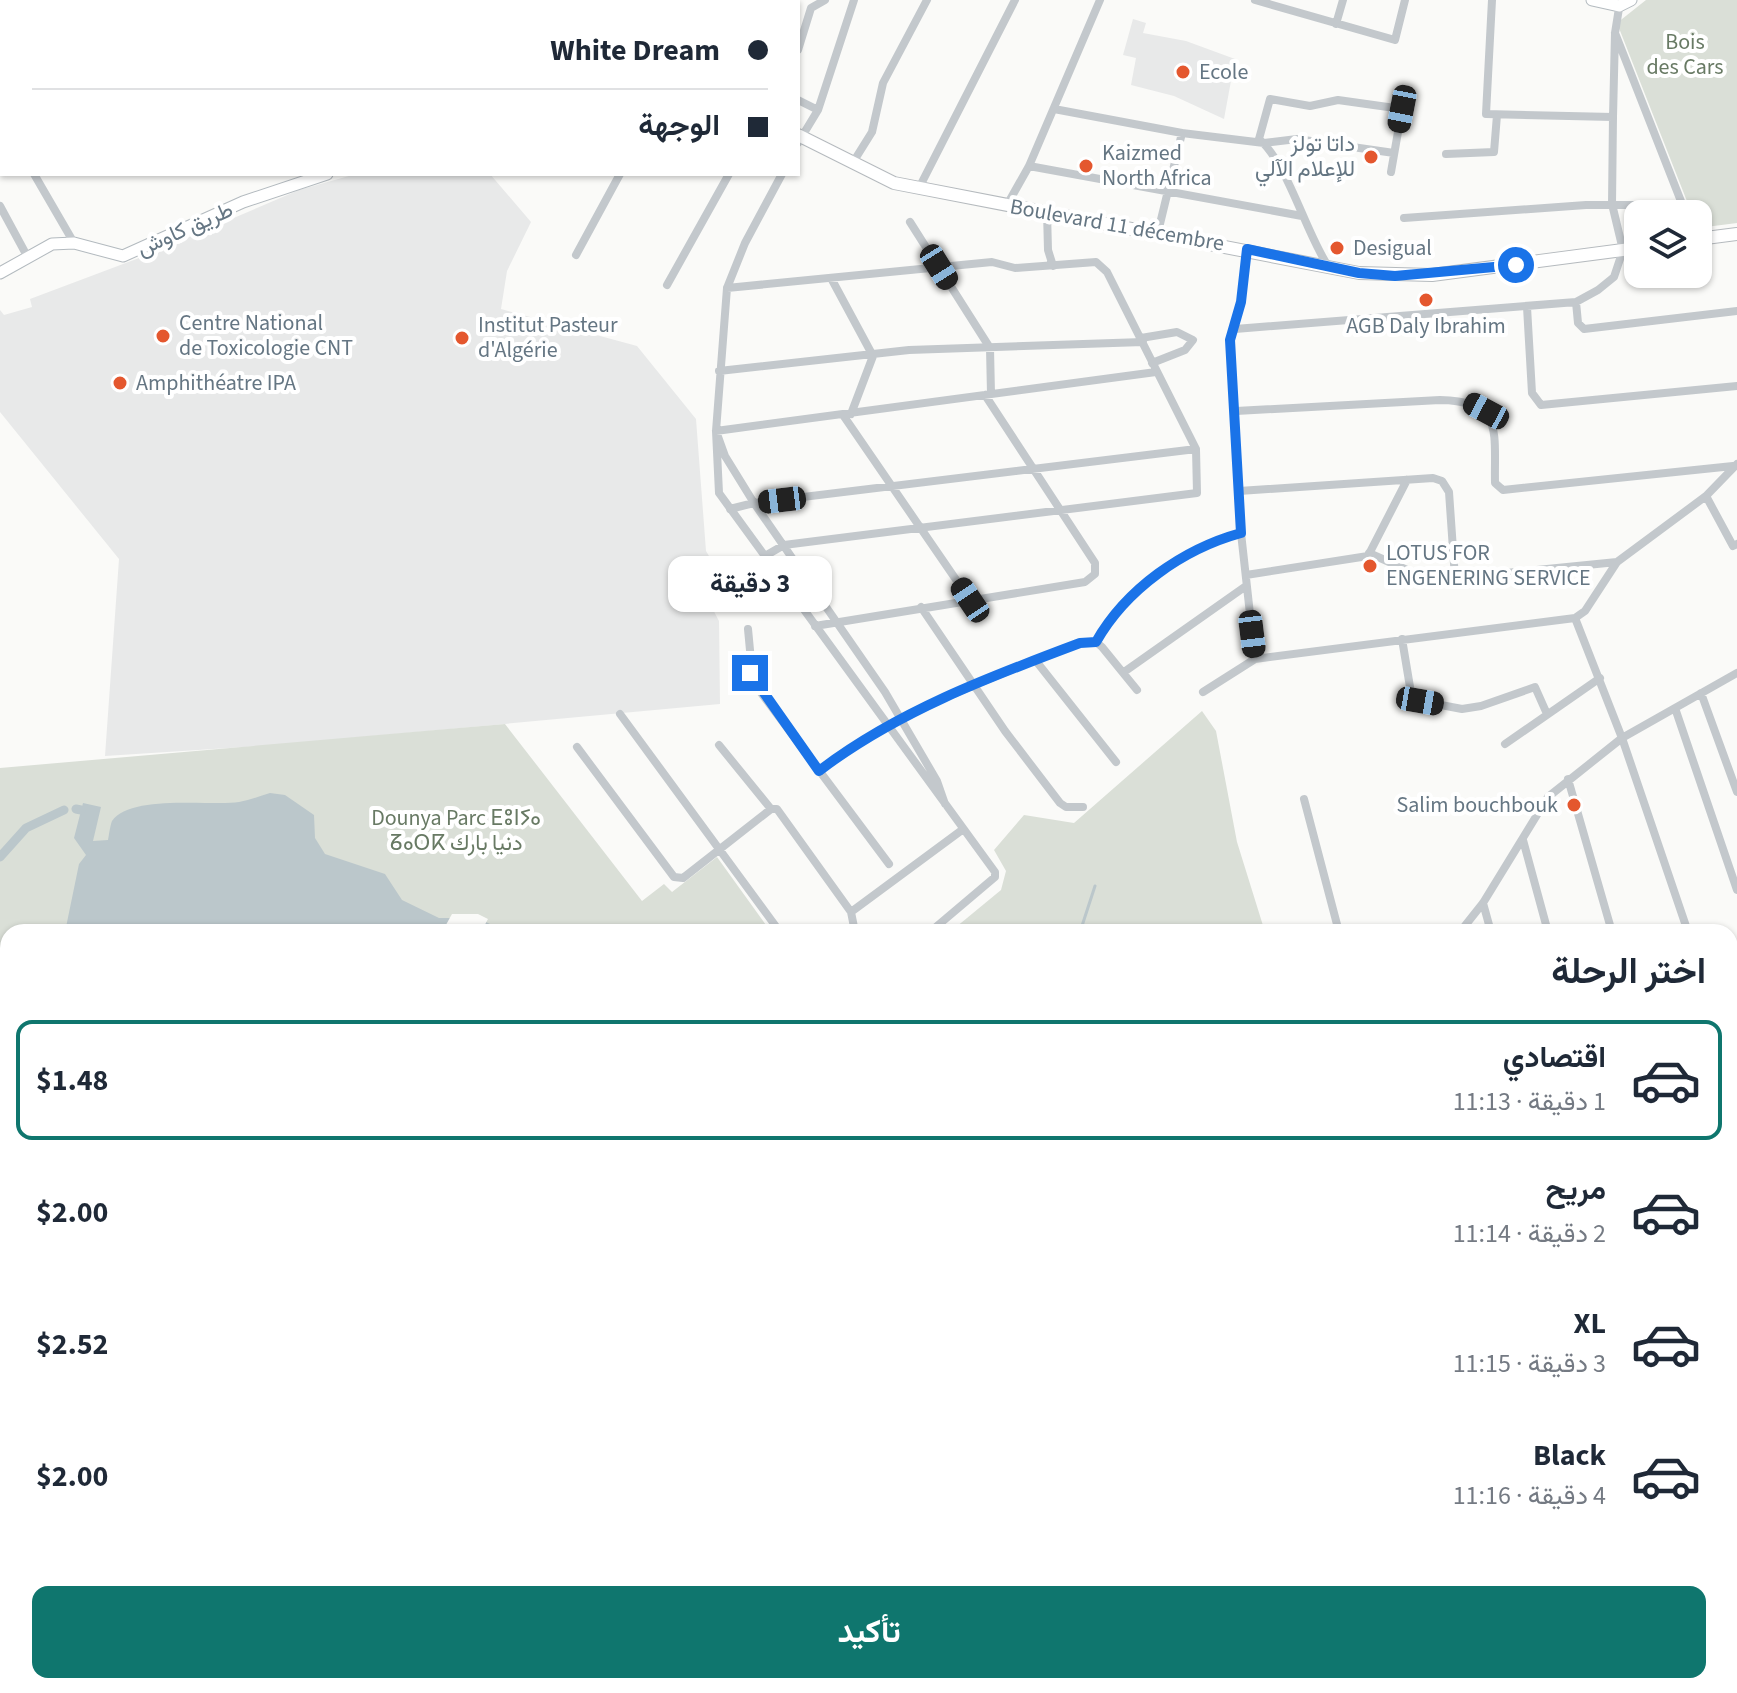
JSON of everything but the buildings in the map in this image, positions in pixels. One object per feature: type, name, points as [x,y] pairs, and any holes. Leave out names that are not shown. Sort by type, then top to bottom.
[{"type":"main road","name":"Boulevard 11 décembre","points":[[800,138],[894,183],[1359,273],[1432,275],[1623,250]]},
{"type":"main road","points":[[1712,237],[1737,234]]},
{"type":"street","points":[[800,13],[825,0]]},
{"type":"street","points":[[800,137],[818,110],[854,0]]},
{"type":"street","points":[[852,164],[872,132],[883,83],[927,0]]},
{"type":"street","points":[[919,188],[1015,0]]},
{"type":"street","points":[[1007,205],[1029,166],[1100,0]]},
{"type":"street","points":[[1255,0],[1395,40],[1405,0]]},
{"type":"street","points":[[1336,24],[1343,0]]},
{"type":"street","points":[[1492,0],[1486,114],[1613,117]]},
{"type":"street","points":[[1592,0],[1620,3],[1631,0]]},
{"type":"street","points":[[1235,329],[1576,302],[1614,277],[1623,250],[1612,204],[1615,33],[1620,3]]},
{"type":"street","points":[[800,44],[811,8]]},
{"type":"street","points":[[1615,33],[1681,200]]},
{"type":"street","points":[[1328,266],[1264,143],[1259,139],[1270,99],[1310,106],[1338,100],[1402,109],[1391,172]]},
{"type":"street","points":[[800,101],[818,110]]},
{"type":"street","points":[[1054,109],[1182,133],[1264,143],[1297,139],[1394,153]]},
{"type":"street","points":[[1446,154],[1494,152],[1497,115]]},
{"type":"street","points":[[1158,232],[1182,133]]},
{"type":"street","points":[[1029,166],[1302,216]]},
{"type":"street","points":[[35,176],[74,243]]},
{"type":"street","name":"طريق كاوش","points":[[0,273],[52,244],[74,243],[123,256],[243,202],[321,176]]},
{"type":"street","points":[[576,255],[619,176]]},
{"type":"street","points":[[667,285],[728,176]]},
{"type":"street","points":[[781,176],[745,243],[727,288],[716,431],[719,493],[996,875],[939,924]]},
{"type":"street","points":[[1404,218],[1624,204]]},
{"type":"street","points":[[0,206],[27,256]]},
{"type":"street","points":[[1047,212],[1048,250],[1053,266]]},
{"type":"street","points":[[815,626],[1091,578],[1095,563],[988,395],[990,348],[910,222]]},
{"type":"street","points":[[1247,249],[1235,329],[1230,340],[1241,533],[1255,659]]},
{"type":"street","points":[[727,288],[992,262],[1015,268],[1102,265],[1196,449],[1197,493],[784,545],[765,556]]},
{"type":"street","points":[[831,278],[873,356]]},
{"type":"street","points":[[1576,302],[1578,323],[1584,329],[1737,311]]},
{"type":"street","points":[[1527,307],[1532,393],[1541,405],[1737,386]]},
{"type":"street","points":[[719,371],[909,350],[1142,340],[1177,332],[1193,340],[1185,350],[1152,363]]},
{"type":"street","points":[[847,414],[873,356]]},
{"type":"street","points":[[716,431],[1156,372]]},
{"type":"street","points":[[1236,411],[1440,400],[1471,403],[1486,411],[1493,421],[1495,483],[1503,490],[1735,465]]},
{"type":"street","points":[[847,414],[892,487],[970,600]]},
{"type":"street","points":[[716,431],[725,456],[754,503],[901,719],[937,781],[947,811]]},
{"type":"street","points":[[730,509],[754,503],[1196,449]]},
{"type":"street","points":[[1203,692],[1255,659],[1575,618],[1585,611],[1617,562],[1706,496],[1735,465]]},
{"type":"street","points":[[1239,491],[1433,478],[1442,481],[1449,492],[1455,578],[1617,562]]},
{"type":"street","points":[[1246,575],[1368,556],[1407,480]]},
{"type":"street","points":[[1706,496],[1733,546],[1737,544]]},
{"type":"street","points":[[819,771],[885,726],[973,685],[1080,643],[1096,642],[1131,595],[1205,543],[1241,533]]},
{"type":"street","points":[[1369,553],[1407,570]]},
{"type":"street","points":[[1124,672],[1246,586]]},
{"type":"street","points":[[921,607],[973,685],[1060,803],[1066,807],[1083,807]]},
{"type":"street","points":[[1575,618],[1622,738],[1683,924]]},
{"type":"street","points":[[748,629],[753,682],[889,864]]},
{"type":"street","points":[[1402,639],[1411,693],[1420,701],[1462,709],[1481,706],[1535,687],[1547,714]]},
{"type":"street","points":[[1096,642],[1137,690]]},
{"type":"street","points":[[1036,661],[1116,762]]},
{"type":"street","points":[[1466,924],[1483,903],[1548,797],[1622,738],[1737,673]]},
{"type":"street","points":[[1505,744],[1600,678]]},
{"type":"street","points":[[1701,693],[1737,792]]},
{"type":"street","points":[[1675,708],[1737,890]]},
{"type":"street","points":[[620,714],[774,924]]},
{"type":"street","points":[[719,745],[771,809]]},
{"type":"street","points":[[577,747],[674,877],[683,878],[771,809],[777,809],[851,912],[853,924]]},
{"type":"street","points":[[1568,779],[1610,924]]},
{"type":"street","points":[[1304,799],[1337,924]]},
{"type":"street","points":[[851,912],[962,830]]},
{"type":"street","points":[[1523,840],[1546,924]]},
{"type":"street","points":[[1483,903],[1489,924]]},
{"type":"shaded area","name":"Ecole","points":[[1133,19],[1146,23],[1143,33],[1186,41],[1235,59],[1224,119],[1174,96],[1131,85],[1136,58],[1123,55]]},
{"type":"shaded area","name":"Institut Pasteur d'Algérie","points":[[349,176],[492,176],[531,222],[507,271],[501,309],[637,346],[696,419],[706,551],[728,588],[709,602],[719,621],[720,704],[276,745],[105,756],[119,559],[0,412],[0,310],[4,315],[32,307],[30,299],[147,255],[299,190]]},
{"type":"shaded area","points":[[270,793],[285,795],[314,815],[315,838],[325,854],[385,874],[402,900],[439,918],[478,918],[490,924],[67,924],[79,864],[86,855],[74,838],[83,803],[101,807],[93,841],[108,840],[112,821],[135,807],[239,802]]},
{"type":"green space","name":"Bois des Cars","points":[[1646,0],[1737,0],[1737,223],[1712,226],[1712,200],[1687,200],[1617,23]]},
{"type":"green space","points":[[1202,711],[1216,731],[1237,842],[1263,924],[960,924],[1001,890],[1006,871],[994,850],[1024,815],[1074,823]]},
{"type":"green space","name":"Dounya Parc ⴹⵓⵏⵢⴰ ⵒⴰⵔⴽ دنيا بارك","points":[[505,724],[642,901],[664,884],[672,892],[717,857],[765,924],[0,924],[0,768]]},
{"type":"pier","points":[[452,914],[478,914],[488,919],[485,924],[446,924]]},
{"type":"waterway","points":[[76,809],[81,810]]},
{"type":"waterway","points":[[0,857],[26,828],[64,810]]},
{"type":"waterway","points":[[1083,924],[1095,886]]},
{"type":"place","name":"Ecole","points":[[1183,72]]},
{"type":"place","name":"داتا تولز للإعلام الآلي","points":[[1371,157]]},
{"type":"place","name":"Kaizmed North Africa","points":[[1086,166]]},
{"type":"place","name":"Desigual","points":[[1337,248]]},
{"type":"place","name":"AGB Daly Ibrahim","points":[[1426,300]]},
{"type":"place","name":"Centre National de Toxicologie CNT","points":[[163,336]]},
{"type":"place","name":"Institut Pasteur d'Algérie","points":[[462,338]]},
{"type":"place","name":"Amphithéatre IPA","points":[[120,383]]},
{"type":"place","name":"LOTUS FOR ENGENERING SERVICE","points":[[1370,566]]},
{"type":"place","name":"Salim bouchbouk","points":[[1574,805]]},
{"type":"route","points":[[750,673],[753,682],[819,771],[862,738],[973,685],[1080,643],[1096,642],[1112,616],[1131,595],[1205,543],[1241,533],[1230,340],[1241,302],[1247,249],[1359,273],[1395,276],[1516,265]]}]
